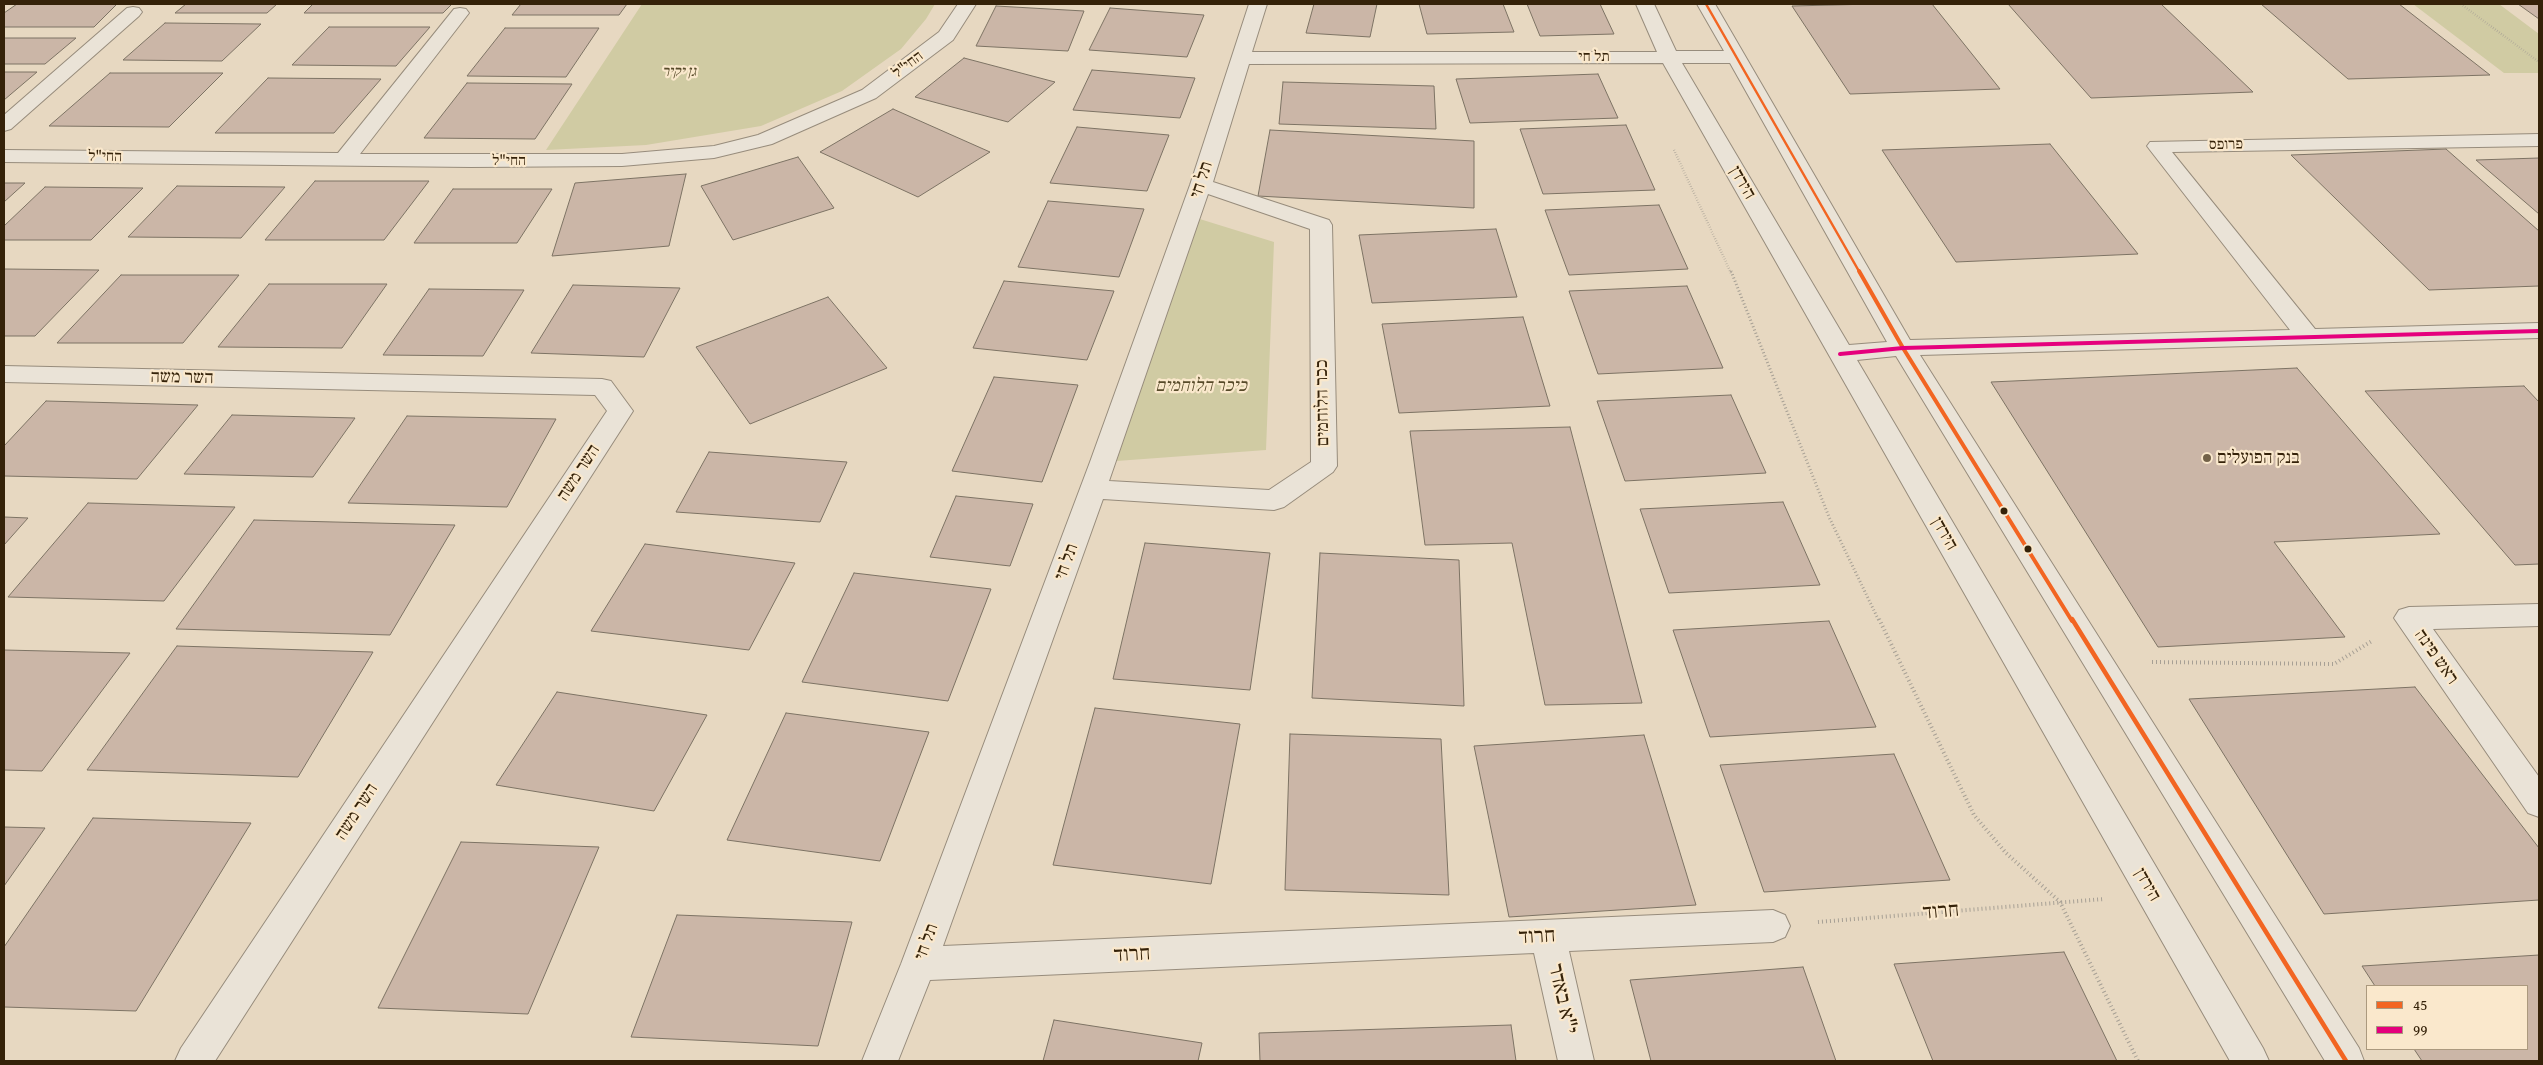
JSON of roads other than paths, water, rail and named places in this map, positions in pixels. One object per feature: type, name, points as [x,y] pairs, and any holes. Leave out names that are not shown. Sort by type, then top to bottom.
[{"type":"street","name":"החי\"ל","points":[[4,156],[344,160],[622,160],[714,152],[764,140],[812,121],[869,94],[946,36],[967,4]]},
{"type":"street","name":"תל חי","points":[[880,1061],[919,964],[1093,489],[1201,185],[1258,4]]},
{"type":"street","name":"הירדן","points":[[1645,4],[1669,57],[2250,1061]]},
{"type":"street","points":[[1706,4],[1903,348],[2346,1061]]},
{"type":"street","points":[[4,125],[133,12]]},
{"type":"street","points":[[344,160],[460,14]]},
{"type":"street","name":"תל חי","points":[[1242,58],[1736,57]]},
{"type":"street","name":"פרופס","points":[[2308,337],[2157,146],[2539,140]]},
{"type":"street","name":"ככר הלוחמים","points":[[1093,489],[1274,500],[1324,466],[1321,225],[1201,185]]},
{"type":"street","points":[[1840,354],[1903,348],[2539,331]]},
{"type":"street","name":"השר משה","points":[[4,374],[602,387],[620,411],[194,1061]]},
{"type":"street","name":"ראש פינה","points":[[2539,615],[2408,618],[2539,803]]},
{"type":"street","name":"חרוד","points":[[919,964],[1773,926]]},
{"type":"street","name":"י\"א באדר","points":[[1548,936],[1576,1061]]},
{"type":"place","name":"בנק הפועלים","points":[[2207,458]]},
{"type":"park label","name":"גן יקיר","points":[[679,72]]},
{"type":"park label","name":"כיכר הלוחמים","points":[[1201,386]]}]
